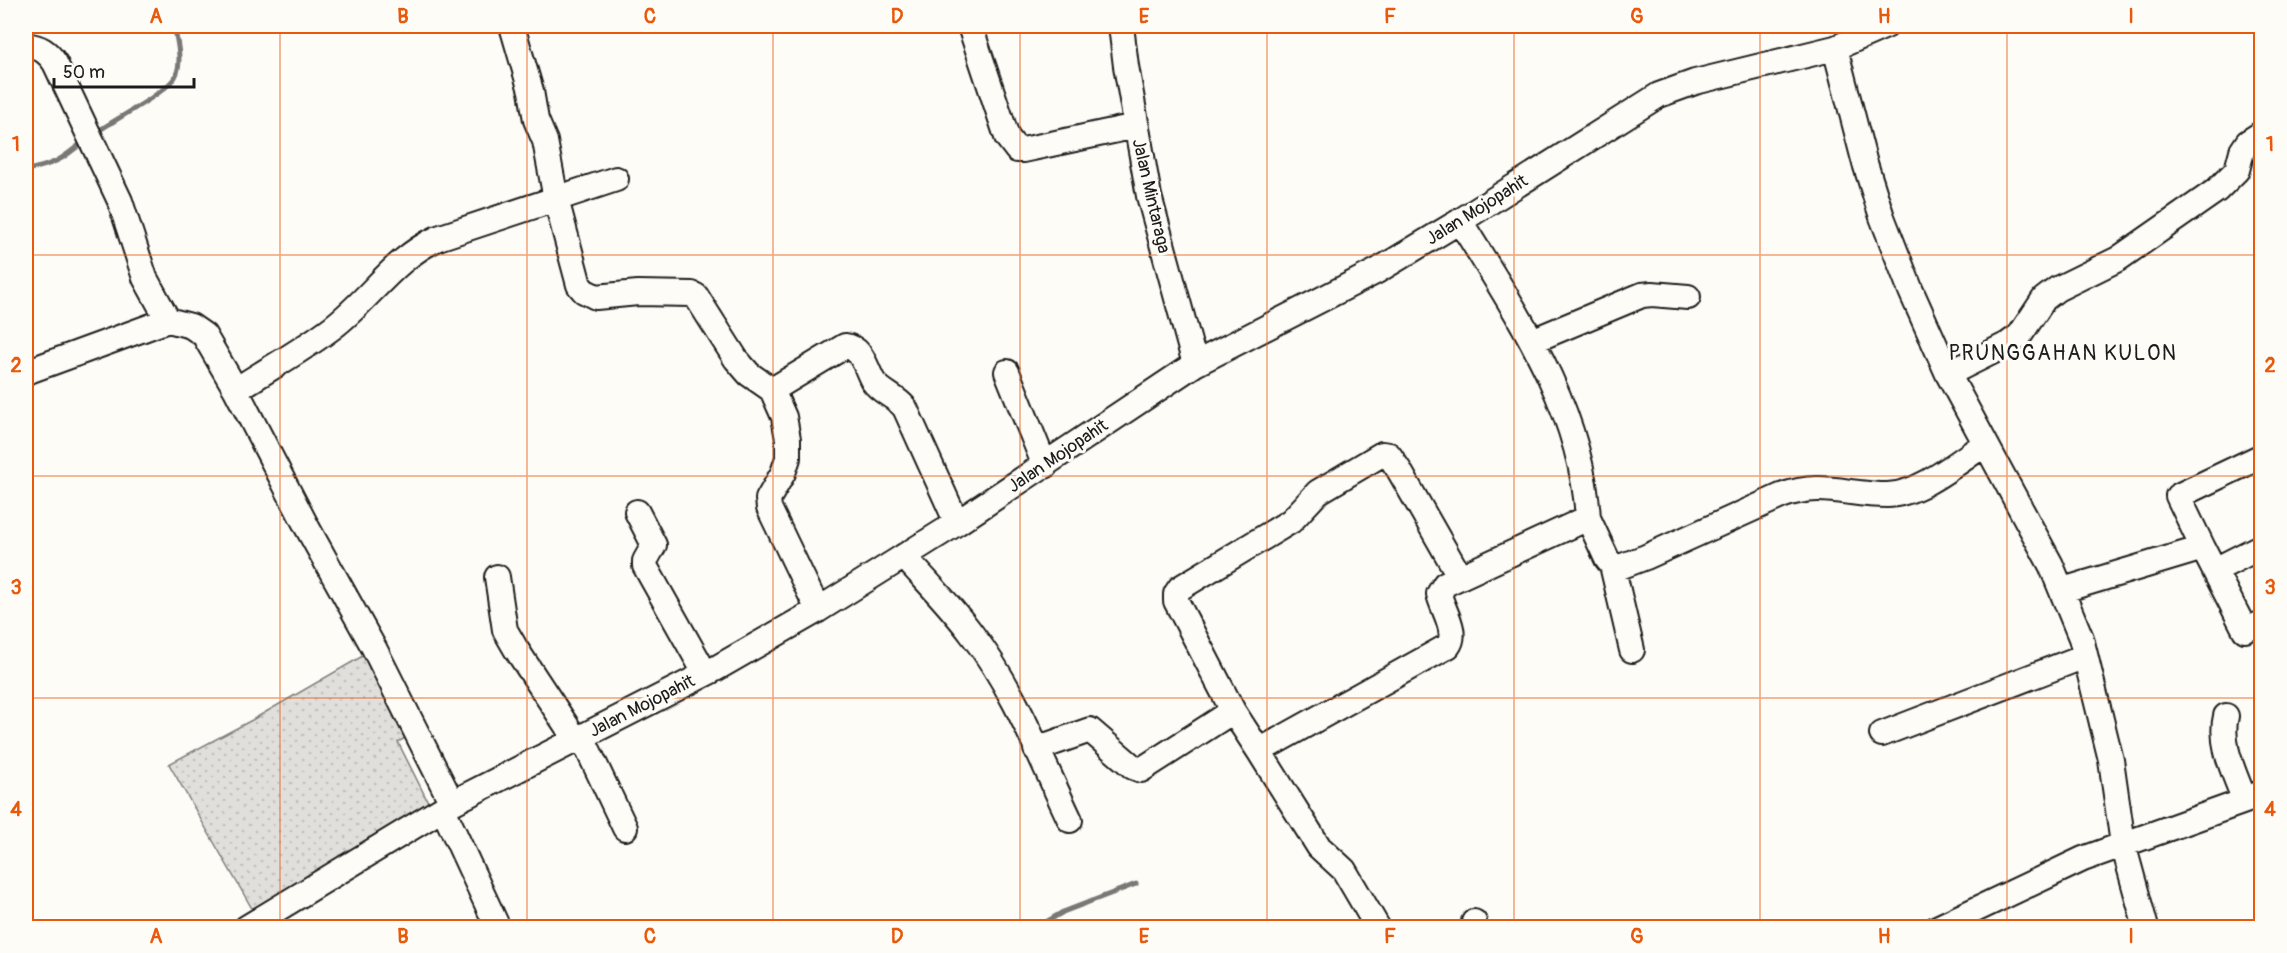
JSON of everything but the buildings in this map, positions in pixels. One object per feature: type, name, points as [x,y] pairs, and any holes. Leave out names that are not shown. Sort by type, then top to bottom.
[{"type":"street","points":[[512,26],[531,91],[536,120],[545,141],[556,198],[579,285],[584,291],[596,297],[638,293],[696,296],[736,359],[749,374],[772,390],[784,417],[788,439],[788,458],[783,473],[768,498],[769,508],[818,610]]},
{"type":"street","points":[[970,26],[1010,142],[1017,150],[1136,126]]},
{"type":"street","name":"Jalan Mintaraga","points":[[1122,26],[1136,126],[1149,196],[1195,364]]},
{"type":"street","name":"Jalan Mojopahit","points":[[246,927],[448,806],[705,673],[818,610],[1045,466],[1195,364],[1377,271],[1668,91],[1695,82],[1835,48],[1861,30],[1886,26]]},
{"type":"street","points":[[26,45],[38,46],[47,52],[55,63],[120,201],[145,278],[168,320]]},
{"type":"street","points":[[1835,48],[1864,160],[1882,217],[1911,291],[1948,374],[2052,565],[2063,590],[2085,656],[2111,760],[2123,844],[2146,927]]},
{"type":"street","points":[[1948,374],[2008,344],[2020,335],[2044,299],[2057,289],[2118,259],[2217,190],[2237,170],[2242,151],[2248,142],[2262,133]]},
{"type":"street","points":[[236,390],[333,326],[394,267],[422,246],[438,238],[616,179]]},
{"type":"street","points":[[1461,221],[1552,377],[1569,421],[1582,469],[1588,518],[1612,566],[1632,650]]},
{"type":"street","points":[[1532,341],[1642,295],[1688,297]]},
{"type":"street","points":[[26,372],[168,320],[191,326],[204,335],[236,390],[308,529],[374,648],[448,806],[498,927]]},
{"type":"street","points":[[772,390],[845,346],[854,347],[860,353],[874,382],[899,400],[905,408],[957,523]]},
{"type":"street","points":[[1007,372],[1045,466]]},
{"type":"street","points":[[1612,566],[1617,568],[1626,566],[1800,489],[1833,488],[1889,496],[1910,490],[1930,480],[1985,444]]},
{"type":"street","points":[[1378,927],[1344,870],[1321,850],[1233,711],[1176,601],[1176,594],[1180,588],[1291,521],[1318,492],[1384,454],[1389,455],[1399,470],[1460,577]]},
{"type":"street","points":[[2262,456],[2178,495],[2245,630],[2262,623]]},
{"type":"street","points":[[637,512],[654,546],[645,561],[645,566],[705,673]]},
{"type":"street","points":[[1259,751],[1448,646],[1451,642],[1452,631],[1439,594],[1445,584],[1588,518]]},
{"type":"street","points":[[2215,570],[2262,546]]},
{"type":"street","points":[[2063,590],[2203,548]]},
{"type":"street","points":[[904,556],[971,632],[1008,692],[1070,820]]},
{"type":"street","points":[[497,577],[505,630],[516,650],[579,739],[625,828]]},
{"type":"street","points":[[1882,734],[2085,656]]},
{"type":"street","points":[[1036,749],[1090,730],[1141,770],[1233,711]]},
{"type":"street","points":[[1937,927],[2033,881],[2123,844],[2253,797],[2224,743],[2223,730],[2226,716]]},
{"type":"shaded area","points":[[366,654],[407,737],[398,742],[429,804],[254,912],[169,764],[252,720]]},
{"type":"waterway","points":[[94,134],[170,84],[179,65],[174,26]]},
{"type":"waterway","points":[[26,170],[58,160],[84,141]]},
{"type":"waterway","points":[[1036,928],[1063,912],[1136,884]]},
{"type":"district","name":"PRUNGGAHAN KULON","points":[[2063,353]]}]
